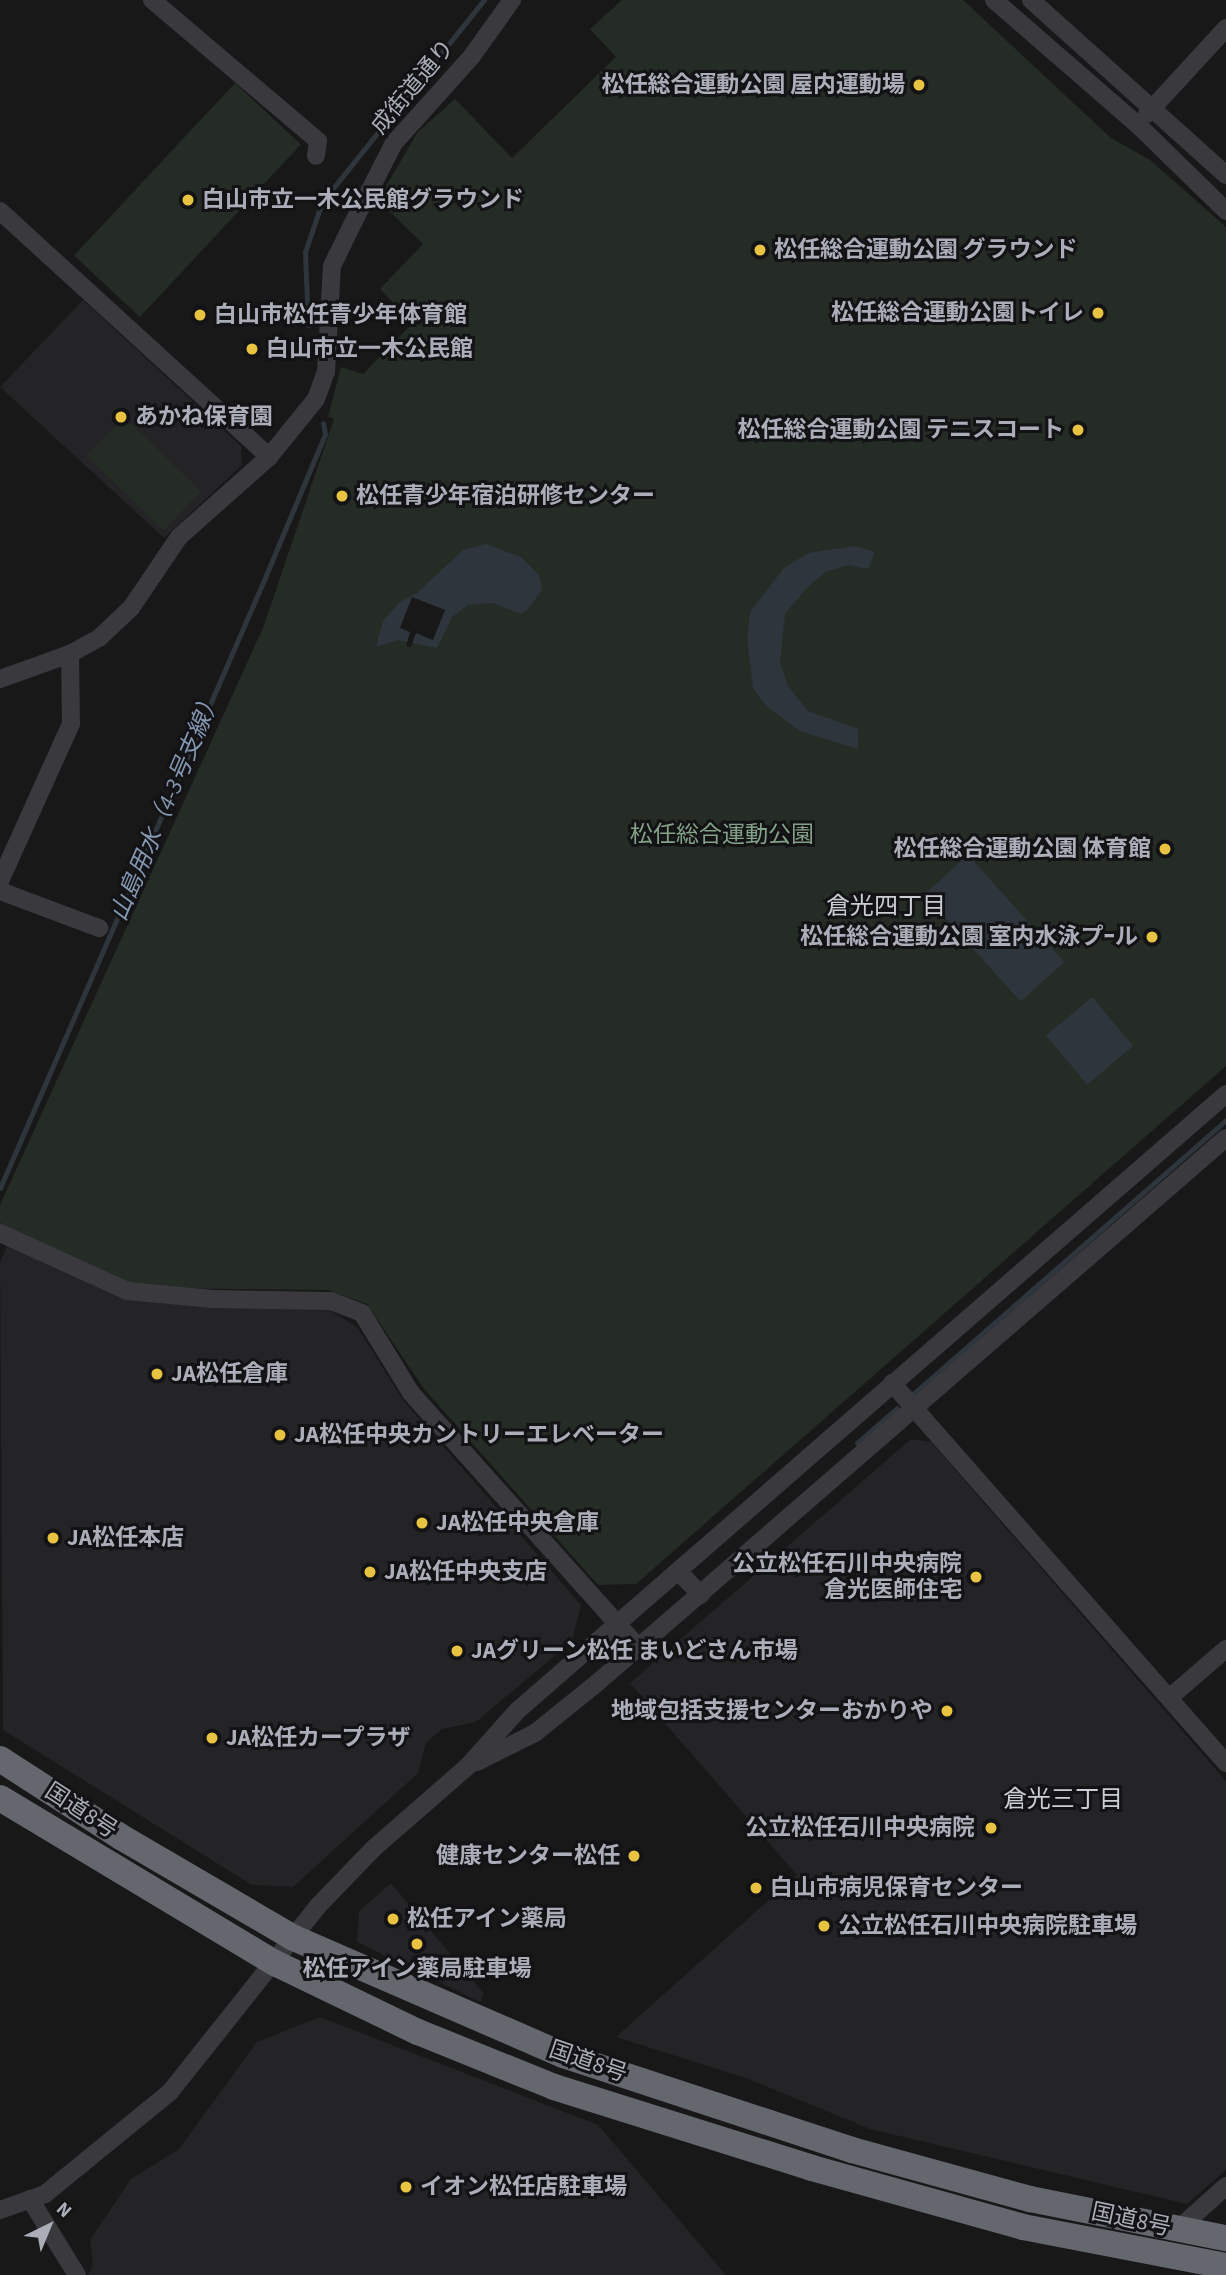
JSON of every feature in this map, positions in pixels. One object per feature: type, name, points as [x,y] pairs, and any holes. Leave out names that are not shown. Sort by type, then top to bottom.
[{"type":"highway","name":"国道8号","points":[[0,1759],[121,1837],[294,1938],[563,2055],[852,2150],[1030,2199],[1226,2238]]},
{"type":"highway","name":"国道8号","points":[[0,1798],[275,1963],[418,2032],[554,2087],[813,2168],[1023,2227],[1226,2266]]},
{"type":"street","points":[[152,0],[318,141],[316,156]]},
{"type":"street","name":"成街道通り","points":[[269,457],[316,399],[326,372],[332,266],[394,143],[472,56],[512,0]]},
{"type":"street","points":[[994,0],[1138,125],[1226,211]]},
{"type":"street","points":[[1031,0],[1155,106],[1226,175]]},
{"type":"street","points":[[1138,125],[1226,28]]},
{"type":"street","points":[[0,211],[269,457],[179,537],[131,608],[99,638],[70,654],[0,679]]},
{"type":"street","points":[[0,881],[71,724],[70,654]]},
{"type":"street","points":[[0,891],[99,928]]},
{"type":"street","points":[[0,2210],[45,2194],[170,2091],[294,1938],[374,1848],[468,1766],[516,1711],[1226,1094]]},
{"type":"street","points":[[468,1766],[535,1733],[597,1683],[1226,1138]]},
{"type":"street","points":[[0,1233],[127,1291],[213,1299],[331,1301],[362,1313],[411,1393],[638,1647]]},
{"type":"street","points":[[892,1383],[1226,1763]]},
{"type":"street","points":[[678,1571],[701,1595]]},
{"type":"street","points":[[1169,1698],[1226,1648]]},
{"type":"street","points":[[576,1660],[597,1683]]},
{"type":"street","points":[[1177,2230],[1226,2186]]},
{"type":"street","points":[[30,2199],[76,2275]]},
{"type":"shaded area","name":"あかね保育園","points":[[83,300],[241,446],[242,465],[164,538],[0,387]]},
{"type":"shaded area","points":[[486,544],[521,557],[539,575],[542,590],[527,610],[521,614],[493,603],[468,605],[452,617],[437,648],[398,640],[376,647],[383,621],[400,602],[417,593],[463,550]]},
{"type":"shaded area","points":[[855,546],[875,552],[868,569],[848,565],[825,572],[805,590],[785,614],[780,662],[788,686],[808,711],[858,729],[858,749],[800,731],[767,707],[753,688],[747,638],[750,612],[784,568],[808,553]]},
{"type":"shaded area","points":[[968,855],[1064,962],[1021,1001],[924,894]]},
{"type":"shaded area","points":[[1092,997],[1133,1046],[1087,1085],[1046,1036]]},
{"type":"shaded area","points":[[7,1246],[128,1300],[326,1308],[357,1327],[403,1400],[581,1605],[572,1641],[476,1722],[442,1729],[426,1743],[418,1773],[293,1887],[252,1885],[3,1730],[0,1263]]},
{"type":"shaded area","name":"公立松任石川中央病院","points":[[911,1439],[931,1442],[1226,1781],[1226,2170],[1187,2204],[870,2129],[746,2078],[616,2037],[797,1875],[630,1683]]},
{"type":"shaded area","name":"松任アイン薬局","points":[[391,1883],[484,1994],[480,2002],[357,1942],[359,1911]]},
{"type":"shaded area","name":"イオン松任店駐車場","points":[[320,2017],[598,2125],[726,2275],[88,2275],[93,2265],[90,2240],[131,2179],[179,2149],[257,2042]]},
{"type":"green space","name":"松任総合運動公園","points":[[622,0],[963,0],[1111,138],[1150,160],[1226,227],[1226,1066],[636,1584],[598,1585],[424,1389],[367,1304],[328,1290],[152,1288],[125,1283],[0,1223],[0,1205],[263,628],[334,419],[328,417],[341,367],[363,374],[413,323],[380,289],[423,244],[378,200],[417,133],[455,99],[512,158],[616,57],[590,29]]},
{"type":"green space","name":"白山市立一木公民館グラウンド","points":[[235,83],[301,144],[140,317],[74,256]]},
{"type":"green space","points":[[124,417],[201,491],[163,530],[86,456]]},
{"type":"pier","points":[[412,597],[445,610],[433,640],[416,633],[411,647],[406,646],[410,632],[400,628]]},
{"type":"waterway","name":"山島用水（4-3号支線）","points":[[308,325],[305,252],[322,202],[484,0]]},
{"type":"waterway","name":"山島用水（4-3号支線）","points":[[0,1188],[264,580],[325,434],[323,423]]},
{"type":"waterway","points":[[912,1395],[1226,1120]]},
{"type":"waterway","points":[[857,1443],[897,1408]]},
{"type":"place","name":"松任総合運動公園 屋内運動場","points":[[919,85]]},
{"type":"place","name":"白山市立一木公民館グラウンド","points":[[188,200]]},
{"type":"place","name":"松任総合運動公園 グラウンド","points":[[760,250]]},
{"type":"place","name":"松任総合運動公園トイレ","points":[[1098,313]]},
{"type":"place","name":"白山市松任青少年体育館","points":[[200,315]]},
{"type":"place","name":"白山市立一木公民館","points":[[252,349]]},
{"type":"place","name":"あかね保育園","points":[[121,417]]},
{"type":"place","name":"松任総合運動公園 テニスコート","points":[[1078,430]]},
{"type":"place","name":"松任青少年宿泊研修センター","points":[[342,496]]},
{"type":"place","name":"松任総合運動公園 体育館","points":[[1165,849]]},
{"type":"place","name":"松任総合運動公園 室内水泳プｰル","points":[[1152,937]]},
{"type":"place","name":"JA松任倉庫","points":[[157,1374]]},
{"type":"place","name":"JA松任中央カントリーエレベーター","points":[[280,1435]]},
{"type":"place","name":"JA松任中央倉庫","points":[[422,1523]]},
{"type":"place","name":"JA松任本店","points":[[53,1538]]},
{"type":"place","name":"JA松任中央支店","points":[[370,1572]]},
{"type":"place","name":"公立松任石川中央病院 倉光医師住宅","points":[[976,1577]]},
{"type":"place","name":"JAグリーン松任 まいどさん市場","points":[[457,1651]]},
{"type":"place","name":"地域包括支援センターおかりや","points":[[947,1711]]},
{"type":"place","name":"JA松任カープラザ","points":[[212,1738]]},
{"type":"place","name":"公立松任石川中央病院","points":[[991,1828]]},
{"type":"place","name":"健康センター松任","points":[[634,1856]]},
{"type":"place","name":"白山市病児保育センター","points":[[756,1888]]},
{"type":"place","name":"松任アイン薬局","points":[[393,1919]]},
{"type":"place","name":"公立松任石川中央病院駐車場","points":[[824,1926]]},
{"type":"place","name":"松任アイン薬局駐車場","points":[[417,1944]]},
{"type":"place","name":"イオン松任店駐車場","points":[[406,2187]]},
{"type":"district","name":"倉光四丁目","points":[[886,907]]},
{"type":"district","name":"倉光三丁目","points":[[1063,1800]]}]
